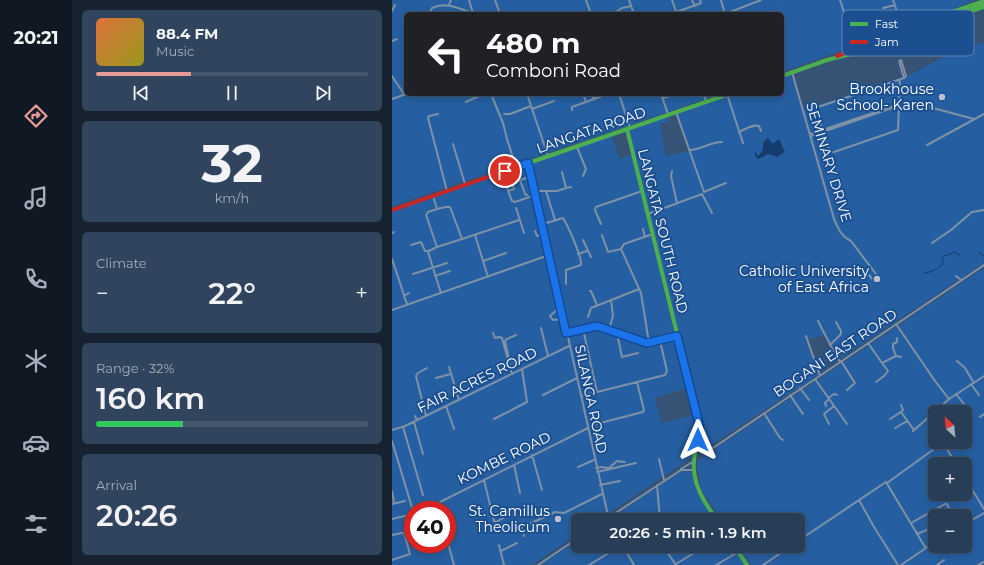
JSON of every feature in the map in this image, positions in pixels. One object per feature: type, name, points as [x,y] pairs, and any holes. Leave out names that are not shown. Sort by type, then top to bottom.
[{"type":"main road","points":[[957,10],[980,0]]},
{"type":"main road","points":[[971,10],[984,4]]},
{"type":"main road","points":[[960,10],[984,4]]},
{"type":"main road","points":[[966,10],[984,4]]},
{"type":"main road","points":[[784,75],[842,55]]},
{"type":"main road","name":"LANGATA ROAD","points":[[392,210],[722,96]]},
{"type":"main road","name":"LANGATA SOUTH ROAD","points":[[628,128],[699,424],[693,470],[694,477],[697,488],[713,513]]},
{"type":"main road","points":[[739,553],[747,565]]},
{"type":"street","points":[[449,5],[451,0]]},
{"type":"street","points":[[468,0],[473,12]]},
{"type":"street","points":[[495,0],[499,12]]},
{"type":"street","points":[[586,0],[590,12]]},
{"type":"street","points":[[629,0],[633,12]]},
{"type":"street","points":[[672,0],[676,12]]},
{"type":"street","points":[[692,0],[695,6]]},
{"type":"street","points":[[679,12],[701,3],[700,0]]},
{"type":"street","points":[[720,0],[724,12]]},
{"type":"street","points":[[730,12],[760,0]]},
{"type":"street","points":[[840,0],[843,10]]},
{"type":"street","points":[[893,0],[897,10]]},
{"type":"street","points":[[392,11],[395,5]]},
{"type":"street","points":[[430,12],[434,7],[449,5],[469,12]]},
{"type":"street","points":[[883,8],[895,5]]},
{"type":"street","points":[[615,12],[622,8],[631,6]]},
{"type":"street","points":[[392,41],[397,39]]},
{"type":"street","points":[[899,80],[900,107],[898,130],[834,152],[830,152],[814,110],[815,108],[904,78],[900,61]]},
{"type":"street","name":"SEMINARY DRIVE","points":[[792,72],[838,230],[850,241],[879,278],[874,281],[869,275]]},
{"type":"street","points":[[392,76],[404,93]]},
{"type":"street","points":[[392,99],[404,94]]},
{"type":"street","points":[[466,102],[479,96]]},
{"type":"street","points":[[492,96],[504,123],[506,139],[516,167]]},
{"type":"street","points":[[528,96],[548,156]]},
{"type":"street","points":[[584,96],[586,102]]},
{"type":"street","points":[[572,110],[572,107],[593,100],[599,96]]},
{"type":"street","points":[[620,96],[628,128]]},
{"type":"street","points":[[668,114],[662,98],[670,96]]},
{"type":"street","points":[[704,96],[706,102]]},
{"type":"street","points":[[729,96],[743,143]]},
{"type":"street","points":[[504,114],[510,114],[554,102]]},
{"type":"street","points":[[918,104],[974,119]]},
{"type":"street","points":[[811,135],[892,108],[900,107]]},
{"type":"street","points":[[676,112],[704,192],[726,183]]},
{"type":"street","points":[[438,114],[428,118],[447,191]]},
{"type":"street","points":[[927,145],[984,114]]},
{"type":"street","points":[[740,132],[757,125],[761,131]]},
{"type":"street","points":[[689,150],[696,150],[714,142],[722,142]]},
{"type":"street","points":[[454,144],[465,184]]},
{"type":"street","points":[[576,146],[586,169],[583,176]]},
{"type":"street","name":"SILANGA ROAD","points":[[528,163],[543,224],[606,513]]},
{"type":"street","points":[[562,172],[566,188]]},
{"type":"street","points":[[672,172],[671,176],[677,203]]},
{"type":"street","points":[[526,178],[507,184],[506,186],[514,202],[536,195]]},
{"type":"street","points":[[520,180],[526,195]]},
{"type":"street","points":[[508,191],[514,189],[513,185]]},
{"type":"street","points":[[535,191],[559,191],[571,187]]},
{"type":"street","points":[[546,191],[555,220]]},
{"type":"street","points":[[601,224],[595,210],[596,207],[642,191]]},
{"type":"street","points":[[648,214],[702,194],[712,213]]},
{"type":"street","points":[[433,196],[437,209]]},
{"type":"street","points":[[437,247],[426,215],[428,212],[437,209],[448,206],[450,208],[462,239]]},
{"type":"street","points":[[516,208],[524,233]]},
{"type":"street","points":[[932,243],[951,230],[972,212],[984,210]]},
{"type":"street","points":[[543,224],[562,217],[564,218],[581,261],[581,265],[566,270],[566,284]]},
{"type":"street","points":[[428,251],[519,220]]},
{"type":"street","points":[[540,229],[541,235]]},
{"type":"street","points":[[643,229],[644,237]]},
{"type":"street","points":[[535,231],[536,235],[545,234]]},
{"type":"street","points":[[602,235],[608,252],[621,249],[624,244],[653,234]]},
{"type":"street","points":[[475,235],[488,277]]},
{"type":"street","points":[[584,240],[590,257]]},
{"type":"street","points":[[411,245],[422,242],[425,251],[428,251],[441,293]]},
{"type":"street","points":[[621,249],[641,293],[649,343]]},
{"type":"street","points":[[578,254],[587,251]]},
{"type":"street","points":[[483,261],[506,253]]},
{"type":"street","points":[[392,310],[549,255]]},
{"type":"street","points":[[392,259],[407,304]]},
{"type":"street","points":[[413,274],[447,263]]},
{"type":"street","name":"BOGANI EAST ROAD","points":[[696,449],[710,449],[984,265]]},
{"type":"street","points":[[436,276],[450,271]]},
{"type":"street","points":[[956,276],[961,280]]},
{"type":"street","points":[[588,316],[590,309],[597,305],[639,289]]},
{"type":"street","points":[[590,291],[597,305]]},
{"type":"street","points":[[404,295],[409,293]]},
{"type":"street","points":[[609,330],[614,316],[611,300]]},
{"type":"street","points":[[559,308],[550,316],[553,320],[563,319]]},
{"type":"street","points":[[818,321],[830,345],[855,383],[847,390]]},
{"type":"street","points":[[830,345],[841,334],[836,322]]},
{"type":"street","points":[[896,324],[949,399]]},
{"type":"street","points":[[566,333],[597,326],[649,343],[677,336]]},
{"type":"street","points":[[541,328],[548,356]]},
{"type":"street","points":[[583,329],[597,392]]},
{"type":"street","points":[[492,333],[495,338],[502,338],[512,374]]},
{"type":"street","points":[[617,333],[622,357],[638,353]]},
{"type":"street","points":[[513,367],[505,342],[507,339],[516,335]]},
{"type":"street","points":[[806,336],[820,376]]},
{"type":"street","points":[[896,356],[892,344],[897,342],[897,338]]},
{"type":"street","points":[[580,396],[666,374],[660,341]]},
{"type":"street","points":[[868,343],[888,371],[876,382]]},
{"type":"street","name":"FAIR ACRES ROAD","points":[[392,430],[403,427],[569,346]]},
{"type":"street","points":[[882,363],[896,356],[901,357]]},
{"type":"street","points":[[512,374],[513,358]]},
{"type":"street","points":[[957,360],[964,368],[979,395]]},
{"type":"street","points":[[513,367],[520,363]]},
{"type":"street","points":[[449,367],[459,400]]},
{"type":"street","points":[[426,416],[416,375],[427,368]]},
{"type":"street","points":[[494,419],[527,402],[522,369]]},
{"type":"street","points":[[436,378],[451,374]]},
{"type":"street","points":[[901,406],[903,410],[901,412],[914,431],[949,399],[984,376]]},
{"type":"street","points":[[543,395],[576,378]]},
{"type":"street","points":[[815,379],[847,424]]},
{"type":"street","points":[[596,424],[643,412],[644,410],[637,382]]},
{"type":"street","points":[[800,388],[808,400]]},
{"type":"street","points":[[956,394],[965,405]]},
{"type":"street","points":[[790,395],[803,414]]},
{"type":"street","points":[[826,406],[824,401],[837,395]]},
{"type":"street","points":[[446,406],[454,429]]},
{"type":"street","points":[[829,424],[824,414],[834,406]]},
{"type":"street","points":[[890,419],[901,412]]},
{"type":"street","points":[[764,413],[780,438],[783,440]]},
{"type":"street","points":[[980,418],[984,414]]},
{"type":"street","points":[[415,416],[422,454]]},
{"type":"street","points":[[895,428],[907,421]]},
{"type":"street","points":[[403,427],[423,495]]},
{"type":"street","name":"KOMBE ROAD","points":[[442,501],[588,428]]},
{"type":"street","points":[[392,441],[410,501]]},
{"type":"street","points":[[805,537],[943,444],[951,457]]},
{"type":"street","points":[[532,456],[542,490]]},
{"type":"street","points":[[659,459],[664,480]]},
{"type":"street","points":[[578,468],[594,460]]},
{"type":"street","points":[[596,468],[609,468],[617,461],[625,462]]},
{"type":"street","points":[[616,513],[694,461]]},
{"type":"street","points":[[597,472],[636,463]]},
{"type":"street","points":[[514,465],[520,493]]},
{"type":"street","points":[[681,470],[693,470]]},
{"type":"street","points":[[484,480],[494,521],[496,522],[505,517]]},
{"type":"street","points":[[600,485],[620,481]]},
{"type":"street","points":[[859,500],[900,565],[928,547],[925,547],[887,483]]},
{"type":"street","points":[[657,485],[659,513]]},
{"type":"street","points":[[972,489],[984,509]]},
{"type":"street","points":[[392,491],[395,501],[393,504],[404,501]]},
{"type":"street","points":[[524,536],[523,527],[555,512],[563,513],[602,494]]},
{"type":"street","points":[[936,509],[947,504],[949,509]]},
{"type":"street","points":[[972,520],[984,513]]},
{"type":"street","points":[[911,524],[928,514]]},
{"type":"street","points":[[392,519],[404,516]]},
{"type":"street","points":[[917,534],[928,529]]},
{"type":"street","points":[[392,536],[402,533],[404,534],[410,554],[392,560]]},
{"type":"street","points":[[501,551],[516,543]]},
{"type":"street","points":[[538,565],[571,543]]},
{"type":"street","points":[[500,545],[504,565]]},
{"type":"street","points":[[451,553],[454,565]]},
{"type":"street","points":[[590,565],[609,553]]},
{"type":"street","points":[[627,553],[634,565]]},
{"type":"street","points":[[668,553],[676,564],[694,553]]},
{"type":"street","points":[[716,565],[736,553]]},
{"type":"street","points":[[763,565],[781,553]]},
{"type":"street","points":[[937,565],[944,560]]},
{"type":"street","points":[[978,565],[984,562]]},
{"type":"shaded area","points":[[392,0],[975,0],[951,10],[842,10],[842,50],[784,71],[784,12],[404,12],[404,96],[714,96],[392,206]]},
{"type":"shaded area","points":[[984,42],[984,263],[838,360],[825,335],[807,340],[818,375],[705,449],[700,446],[702,425],[628,129],[666,115],[669,121],[660,124],[666,156],[689,151],[676,113],[728,96],[784,96],[784,77],[791,75],[804,109],[899,81],[945,56],[974,56],[974,45]]},
{"type":"shaded area","points":[[612,135],[619,159],[632,155],[687,388],[655,398],[662,423],[694,415],[697,427],[691,458],[609,513],[571,513],[571,539],[532,565],[392,565],[392,211]]},
{"type":"shaded area","points":[[768,138],[772,143],[779,139],[785,152],[777,157],[768,154],[758,159],[755,156],[755,152],[758,156],[761,153],[764,142]]},
{"type":"shaded area","points":[[984,268],[984,565],[751,565],[743,553],[805,553],[805,513],[717,513],[701,488],[697,461]]},
{"type":"shaded area","points":[[682,471],[691,472],[696,490],[711,513],[619,513]]},
{"type":"shaded area","points":[[571,545],[571,553],[737,553],[745,565],[541,565]]},
{"type":"waterway","points":[[924,273],[937,269],[943,264],[942,259],[944,256],[955,252],[959,255],[961,254]]},
{"type":"waterway","points":[[979,253],[984,256]]},
{"type":"traffic: fast","points":[[958,10],[984,1]]},
{"type":"traffic: fast","points":[[964,10],[984,3]]},
{"type":"traffic: fast","points":[[974,10],[984,7]]},
{"type":"traffic: fast","points":[[784,75],[843,56]]},
{"type":"traffic: fast","points":[[511,169],[723,96]]},
{"type":"traffic: fast","points":[[627,129],[699,424],[694,461],[695,477],[703,499],[712,513]]},
{"type":"traffic: fast","points":[[739,553],[747,565]]},
{"type":"traffic: jam","points":[[837,56],[842,54]]},
{"type":"traffic: jam","points":[[392,210],[511,169]]},
{"type":"place","name":"Brookhouse School- Karen","points":[[942,97]]},
{"type":"place","name":"Catholic University of East Africa","points":[[877,279]]},
{"type":"place","name":"St. Camillus Theolicum","points":[[558,519]]},
{"type":"route","points":[[505,171],[528,163],[543,224],[566,333],[597,326],[647,343],[677,336],[699,424],[698,440]]}]
